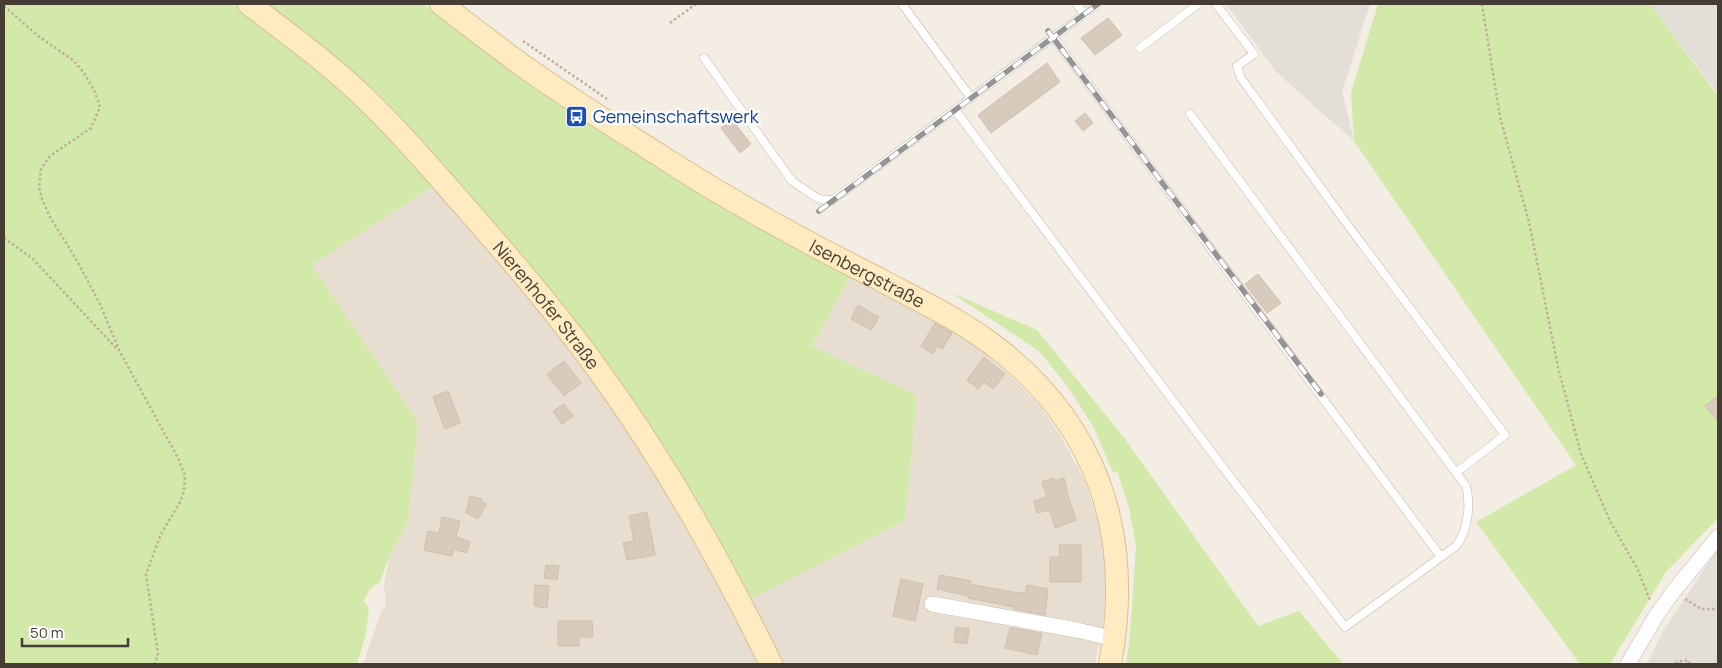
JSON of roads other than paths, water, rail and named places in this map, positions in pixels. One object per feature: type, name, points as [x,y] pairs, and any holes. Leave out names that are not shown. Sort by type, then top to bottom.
[{"type":"main road","name":"Nierenhofer Straße","points":[[250,4],[341,76],[372,105],[509,257],[569,332],[606,381],[676,489],[724,572],[771,664]]},
{"type":"main road","name":"Isenbergstraße","points":[[441,4],[533,73],[712,188],[794,234],[951,317],[989,341],[1026,372],[1057,407],[1076,434],[1090,461],[1104,497],[1114,535],[1118,572],[1115,639],[1110,664]]},
{"type":"street","points":[[1628,664],[1656,616],[1689,571],[1718,537]]},
{"type":"street","points":[[932,604],[1077,630],[1115,639]]},
{"type":"lane","points":[[902,4],[971,98]]},
{"type":"lane","points":[[1076,4],[1084,14]]},
{"type":"lane","points":[[704,58],[792,181],[824,200],[834,200],[1098,4]]},
{"type":"lane","points":[[1140,48],[1198,4]]},
{"type":"lane","points":[[1216,4],[1254,54],[1237,66],[1241,78],[1505,435],[1457,472]]},
{"type":"lane","points":[[1053,37],[1441,557]]},
{"type":"lane","points":[[955,110],[1345,627],[1459,542],[1466,525],[1468,492],[1457,472],[1190,114]]},
{"type":"railway","points":[[819,211],[1098,4]]},
{"type":"railway","points":[[1048,31],[1321,394]]},
{"type":"place","name":"Gemeinschaftswerk","points":[[577,116]]}]
